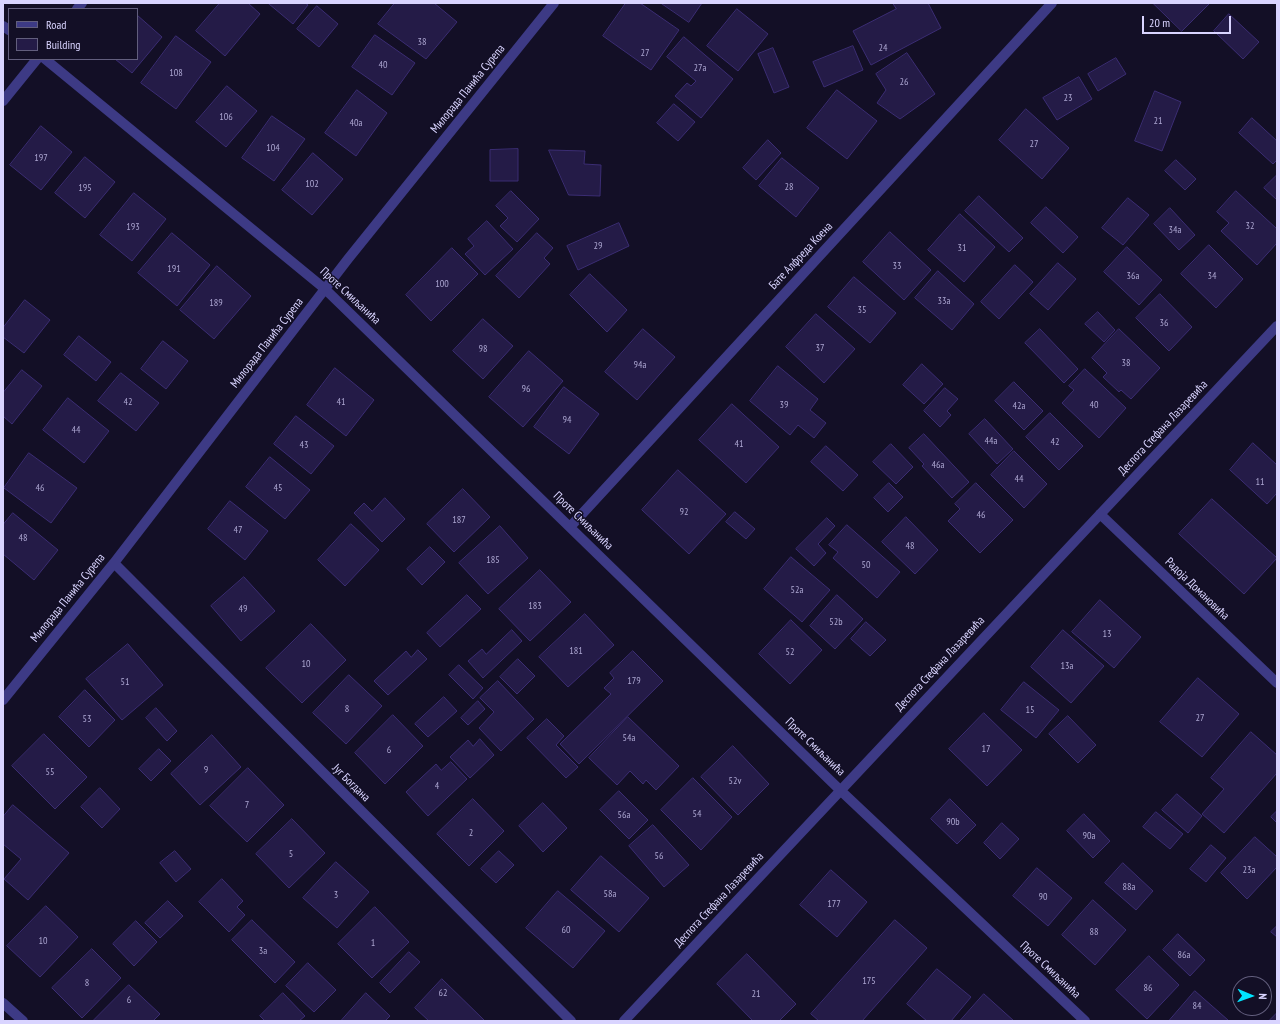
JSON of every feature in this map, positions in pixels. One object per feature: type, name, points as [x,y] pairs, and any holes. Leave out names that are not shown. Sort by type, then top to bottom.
[{"type":"street","name":"Милорада Панића Сурепа","points":[[3,700],[114,563],[325,289],[554,3]]},
{"type":"street","name":"Бате Алфреда Коена","points":[[570,527],[1052,3]]},
{"type":"street","points":[[3,101],[36,60]]},
{"type":"street","name":"Проте Смиљанића","points":[[46,60],[325,289],[840,790],[1085,1021]]},
{"type":"street","name":"Деспота Стефана Лазаревића","points":[[624,1021],[1277,326]]},
{"type":"street","name":"Радоја Домановића","points":[[1100,514],[1277,683]]},
{"type":"street","name":"Југ Богдана","points":[[114,563],[571,1021]]},
{"type":"street","points":[[3,1003],[23,1021]]},
{"type":"building","points":[[220,3],[248,3],[260,14],[225,56],[196,31]]},
{"type":"building","points":[[305,3],[308,5],[293,24],[269,4]]},
{"type":"building","points":[[395,3],[434,3],[457,22],[426,59],[378,24]]},
{"type":"building","points":[[626,3],[640,3],[679,30],[651,70],[603,36]]},
{"type":"building","points":[[661,3],[702,3],[689,22]]},
{"type":"building","points":[[893,3],[928,3],[941,28],[871,65],[853,31],[896,9]]},
{"type":"building","points":[[1153,3],[1210,3],[1182,31]]},
{"type":"building","points":[[317,6],[338,24],[319,47],[297,29]]},
{"type":"building","points":[[737,9],[768,34],[738,71],[707,46]]},
{"type":"building","points":[[1229,14],[1259,42],[1243,59],[1214,31]]},
{"type":"building","points":[[138,16],[162,37],[132,73],[116,60],[138,60]]},
{"type":"building","points":[[375,35],[415,63],[392,95],[352,67]]},
{"type":"building","points":[[176,36],[211,62],[176,109],[141,83]]},
{"type":"building","points":[[684,37],[733,79],[701,118],[675,96],[687,83],[691,86],[696,81],[667,57]]},
{"type":"building","points":[[853,46],[863,70],[824,87],[813,62]]},
{"type":"building","points":[[773,48],[789,87],[774,93],[758,54]]},
{"type":"building","points":[[907,53],[935,94],[900,119],[877,103],[886,90],[876,74]]},
{"type":"building","points":[[1116,58],[1126,74],[1098,91],[1088,74]]},
{"type":"building","points":[[1079,77],[1092,99],[1057,120],[1043,98]]},
{"type":"building","points":[[227,86],[257,111],[226,147],[196,122]]},
{"type":"building","points":[[357,90],[387,113],[356,156],[325,133]]},
{"type":"building","points":[[837,90],[877,121],[847,159],[807,128]]},
{"type":"building","points":[[1155,91],[1181,102],[1162,151],[1135,141]]},
{"type":"building","points":[[674,104],[695,122],[678,141],[657,123]]},
{"type":"building","points":[[1026,109],[1069,148],[1042,179],[999,140]]},
{"type":"building","points":[[272,116],[305,139],[274,181],[242,158]]},
{"type":"building","points":[[1252,118],[1277,141],[1277,160],[1273,164],[1239,133]]},
{"type":"building","points":[[41,126],[72,152],[41,190],[10,165]]},
{"type":"building","points":[[768,140],[781,153],[756,180],[743,168]]},
{"type":"building","points":[[518,149],[518,181],[490,181],[490,150]]},
{"type":"building","points":[[549,150],[585,151],[584,164],[601,165],[600,196],[569,195]]},
{"type":"building","points":[[313,153],[343,179],[312,215],[282,190]]},
{"type":"building","points":[[85,157],[115,182],[85,218],[55,193]]},
{"type":"building","points":[[782,158],[819,188],[796,217],[759,186]]},
{"type":"building","points":[[1176,160],[1196,179],[1185,190],[1165,171]]},
{"type":"building","points":[[1277,175],[1277,200],[1264,188]]},
{"type":"building","points":[[511,191],[539,219],[517,242],[500,226],[508,218],[496,206]]},
{"type":"building","points":[[1236,191],[1277,229],[1277,243],[1257,265],[1221,231],[1229,223],[1217,212]]},
{"type":"building","points":[[134,193],[166,219],[132,261],[100,235]]},
{"type":"building","points":[[979,196],[1023,238],[1009,252],[965,211]]},
{"type":"building","points":[[1128,198],[1149,215],[1123,245],[1102,228]]},
{"type":"building","points":[[1046,207],[1078,237],[1063,253],[1031,223]]},
{"type":"building","points":[[1170,208],[1195,235],[1179,250],[1154,224]]},
{"type":"building","points":[[960,214],[995,247],[964,282],[928,250]]},
{"type":"building","points":[[487,221],[513,249],[485,275],[465,254],[474,246],[468,239]]},
{"type":"building","points":[[619,223],[629,246],[578,270],[567,246]]},
{"type":"building","points":[[890,232],[931,270],[904,300],[863,262]]},
{"type":"building","points":[[172,233],[210,265],[177,306],[138,273]]},
{"type":"building","points":[[537,233],[553,248],[544,258],[550,264],[519,298],[496,276]]},
{"type":"building","points":[[1209,245],[1243,279],[1216,308],[1181,274]]},
{"type":"building","points":[[1127,247],[1162,280],[1139,305],[1104,272]]},
{"type":"building","points":[[452,248],[478,274],[431,321],[406,295]]},
{"type":"building","points":[[1058,263],[1076,279],[1048,310],[1030,294]]},
{"type":"building","points":[[1015,265],[1033,282],[999,319],[981,302]]},
{"type":"building","points":[[217,266],[251,296],[214,339],[180,310]]},
{"type":"building","points":[[938,271],[974,304],[952,330],[915,298]]},
{"type":"building","points":[[590,274],[627,310],[607,332],[570,295]]},
{"type":"building","points":[[854,277],[896,313],[870,343],[828,307]]},
{"type":"building","points":[[1160,294],[1192,327],[1169,351],[1136,318]]},
{"type":"building","points":[[25,300],[50,320],[24,353],[3,337],[3,328]]},
{"type":"building","points":[[1098,312],[1115,330],[1104,342],[1085,324]]},
{"type":"building","points":[[816,314],[855,349],[824,383],[786,347]]},
{"type":"building","points":[[483,319],[513,346],[483,379],[453,351]]},
{"type":"building","points":[[643,329],[675,357],[637,400],[605,372]]},
{"type":"building","points":[[1040,329],[1078,369],[1064,383],[1025,343]]},
{"type":"building","points":[[1119,329],[1160,368],[1131,399],[1121,390],[1119,392],[1103,377],[1107,373],[1092,358]]},
{"type":"building","points":[[79,336],[111,362],[96,381],[64,355]]},
{"type":"building","points":[[163,341],[188,361],[166,389],[141,369]]},
{"type":"building","points":[[529,351],[563,381],[523,427],[489,397]]},
{"type":"building","points":[[922,364],[943,384],[924,404],[903,385]]},
{"type":"building","points":[[778,366],[818,399],[810,410],[826,423],[814,438],[798,425],[790,435],[750,401]]},
{"type":"building","points":[[335,368],[374,400],[346,436],[307,405]]},
{"type":"building","points":[[1085,369],[1126,408],[1099,438],[1062,403],[1074,390],[1069,386]]},
{"type":"building","points":[[22,370],[42,386],[12,424],[3,416],[3,393]]},
{"type":"building","points":[[121,373],[159,403],[136,431],[98,401]]},
{"type":"building","points":[[1014,382],[1043,411],[1024,430],[995,401]]},
{"type":"building","points":[[564,387],[599,414],[569,454],[534,427]]},
{"type":"building","points":[[945,388],[958,399],[947,411],[951,415],[940,427],[924,411]]},
{"type":"building","points":[[68,398],[109,431],[84,463],[43,430]]},
{"type":"building","points":[[732,404],[779,447],[746,483],[699,440]]},
{"type":"building","points":[[1050,413],[1083,446],[1059,470],[1026,437]]},
{"type":"building","points":[[296,416],[334,446],[311,474],[274,444]]},
{"type":"building","points":[[985,419],[1013,449],[997,464],[969,434]]},
{"type":"building","points":[[924,434],[969,482],[952,498],[922,466],[924,464],[909,448]]},
{"type":"building","points":[[1253,443],[1277,465],[1277,493],[1267,504],[1230,470]]},
{"type":"building","points":[[891,444],[913,467],[896,484],[873,462]]},
{"type":"building","points":[[826,446],[858,475],[843,491],[811,462]]},
{"type":"building","points":[[1014,451],[1047,484],[1024,508],[991,475]]},
{"type":"building","points":[[29,453],[77,488],[51,523],[4,488]]},
{"type":"building","points":[[270,457],[310,490],[285,519],[246,487]]},
{"type":"building","points":[[678,470],[726,514],[689,554],[642,510]]},
{"type":"building","points":[[889,483],[903,497],[888,512],[874,498]]},
{"type":"building","points":[[976,483],[1013,520],[980,553],[948,521],[960,509],[955,504]]},
{"type":"building","points":[[463,489],[490,517],[454,552],[427,524]]},
{"type":"building","points":[[385,498],[405,519],[382,542],[354,513],[364,503],[372,511]]},
{"type":"building","points":[[1212,499],[1277,558],[1244,594],[1179,534]]},
{"type":"building","points":[[230,501],[268,531],[245,560],[208,529]]},
{"type":"building","points":[[735,512],[755,529],[746,539],[726,522]]},
{"type":"building","points":[[13,513],[58,550],[34,580],[3,554],[3,525]]},
{"type":"building","points":[[906,517],[938,550],[915,574],[882,542]]},
{"type":"building","points":[[827,518],[835,526],[818,544],[826,553],[814,566],[796,549]]},
{"type":"building","points":[[351,524],[379,550],[345,586],[318,560]]},
{"type":"building","points":[[847,525],[900,572],[877,598],[833,558],[838,552],[829,545]]},
{"type":"building","points":[[500,526],[528,558],[488,594],[459,563]]},
{"type":"building","points":[[430,547],[445,562],[422,585],[407,569]]},
{"type":"building","points":[[791,557],[830,590],[802,622],[764,589]]},
{"type":"building","points":[[540,570],[571,602],[530,641],[499,609]]},
{"type":"building","points":[[244,577],[275,611],[241,641],[211,606]]},
{"type":"building","points":[[467,595],[481,609],[440,647],[427,633]]},
{"type":"building","points":[[837,595],[863,619],[835,649],[810,626]]},
{"type":"building","points":[[1100,600],[1141,637],[1114,668],[1072,632]]},
{"type":"building","points":[[585,614],[614,645],[568,687],[539,657]]},
{"type":"building","points":[[791,620],[822,650],[790,684],[759,654]]},
{"type":"building","points":[[866,622],[886,640],[870,656],[851,639]]},
{"type":"building","points":[[311,624],[346,660],[302,703],[266,668]]},
{"type":"building","points":[[512,630],[522,641],[483,678],[468,661],[482,649],[486,654]]},
{"type":"building","points":[[1063,630],[1104,666],[1071,703],[1031,667]]},
{"type":"building","points":[[128,644],[163,685],[122,720],[86,679]]},
{"type":"building","points":[[418,650],[427,659],[388,695],[374,681],[406,651],[411,657]]},
{"type":"building","points":[[633,651],[663,681],[579,764],[560,744],[611,694],[604,688],[614,678],[610,673]]},
{"type":"building","points":[[518,659],[535,676],[517,694],[500,677]]},
{"type":"building","points":[[459,665],[483,688],[473,699],[449,675]]},
{"type":"building","points":[[349,675],[382,706],[346,744],[313,713]]},
{"type":"building","points":[[1198,678],[1239,714],[1202,757],[1160,722]]},
{"type":"building","points":[[498,681],[534,719],[501,751],[479,728],[494,712],[480,698]]},
{"type":"building","points":[[1024,682],[1059,710],[1036,738],[1001,710]]},
{"type":"building","points":[[85,690],[115,720],[89,747],[59,717]]},
{"type":"building","points":[[444,697],[457,711],[428,737],[415,724]]},
{"type":"building","points":[[478,701],[485,709],[468,725],[461,718]]},
{"type":"building","points":[[156,708],[177,731],[167,741],[146,718]]},
{"type":"building","points":[[984,713],[1022,750],[987,786],[949,749]]},
{"type":"building","points":[[393,715],[423,746],[385,784],[355,753]]},
{"type":"building","points":[[1068,716],[1096,745],[1078,763],[1049,734]]},
{"type":"building","points":[[628,717],[679,766],[656,790],[646,780],[643,784],[630,771],[617,785],[589,758]]},
{"type":"building","points":[[547,719],[564,736],[556,745],[578,767],[566,778],[527,738]]},
{"type":"building","points":[[1251,732],[1277,755],[1277,773],[1224,833],[1202,814],[1224,789],[1211,778]]},
{"type":"building","points":[[44,734],[87,777],[55,809],[12,766]]},
{"type":"building","points":[[212,735],[241,767],[200,805],[171,774]]},
{"type":"building","points":[[480,739],[494,755],[470,778],[450,757],[468,740],[473,746]]},
{"type":"building","points":[[733,746],[769,784],[738,815],[701,777]]},
{"type":"building","points":[[159,749],[171,761],[151,781],[139,769]]},
{"type":"building","points":[[451,762],[467,779],[428,816],[406,792],[436,764],[441,770]]},
{"type":"building","points":[[248,768],[284,805],[247,842],[210,806]]},
{"type":"building","points":[[693,778],[732,817],[701,850],[661,810]]},
{"type":"building","points":[[100,788],[120,809],[102,828],[81,807]]},
{"type":"building","points":[[619,791],[648,820],[629,839],[600,810]]},
{"type":"building","points":[[1177,794],[1202,816],[1188,833],[1162,810]]},
{"type":"building","points":[[473,799],[504,831],[469,866],[437,834]]},
{"type":"building","points":[[950,799],[976,825],[957,844],[931,819]]},
{"type":"building","points":[[543,803],[567,828],[543,852],[519,826]]},
{"type":"building","points":[[13,805],[69,853],[28,900],[4,879],[21,859],[3,844],[3,817]]},
{"type":"building","points":[[1277,811],[1277,823],[1271,817]]},
{"type":"building","points":[[1156,812],[1183,834],[1170,849],[1143,827]]},
{"type":"building","points":[[1084,814],[1110,841],[1093,858],[1067,831]]},
{"type":"building","points":[[292,819],[325,853],[289,888],[256,854]]},
{"type":"building","points":[[1002,823],[1019,839],[1000,859],[984,843]]},
{"type":"building","points":[[653,825],[689,865],[664,887],[629,846]]},
{"type":"building","points":[[1255,837],[1277,857],[1277,867],[1247,899],[1221,873]]},
{"type":"building","points":[[1211,845],[1226,858],[1206,882],[1190,869]]},
{"type":"building","points":[[175,851],[191,869],[176,882],[160,863]]},
{"type":"building","points":[[499,851],[514,865],[496,883],[481,869]]},
{"type":"building","points":[[601,856],[649,898],[619,932],[571,890]]},
{"type":"building","points":[[336,862],[369,892],[337,928],[303,898]]},
{"type":"building","points":[[1123,863],[1153,891],[1136,910],[1105,883]]},
{"type":"building","points":[[1037,868],[1072,898],[1048,926],[1013,896]]},
{"type":"building","points":[[831,870],[867,902],[837,937],[800,905]]},
{"type":"building","points":[[222,879],[243,901],[237,907],[245,915],[229,932],[199,902]]},
{"type":"building","points":[[558,891],[605,931],[573,968],[526,928]]},
{"type":"building","points":[[1093,900],[1126,930],[1095,965],[1062,935]]},
{"type":"building","points":[[168,901],[183,916],[160,938],[145,923]]},
{"type":"building","points":[[46,906],[78,937],[40,977],[7,946]]},
{"type":"building","points":[[375,907],[409,942],[372,978],[338,944]]},
{"type":"building","points":[[252,920],[295,962],[275,983],[232,940]]},
{"type":"building","points":[[895,920],[927,948],[862,1021],[819,1021],[811,1014]]},
{"type":"building","points":[[136,921],[157,942],[134,966],[113,944]]},
{"type":"building","points":[[1277,926],[1277,937],[1271,932]]},
{"type":"building","points":[[1178,934],[1205,960],[1190,976],[1163,950]]},
{"type":"building","points":[[92,949],[121,978],[82,1018],[52,988]]},
{"type":"building","points":[[409,952],[420,962],[390,993],[380,983]]},
{"type":"building","points":[[747,954],[796,1004],[779,1021],[753,1021],[717,984]]},
{"type":"building","points":[[1149,956],[1179,985],[1147,1019],[1116,990]]},
{"type":"building","points":[[308,963],[336,990],[314,1012],[286,986]]},
{"type":"building","points":[[937,969],[971,997],[951,1021],[927,1021],[907,1004]]},
{"type":"building","points":[[442,979],[485,1021],[429,1021],[415,1008]]},
{"type":"building","points":[[129,985],[160,1014],[153,1021],[93,1021]]},
{"type":"building","points":[[1195,991],[1228,1020],[1169,1021]]},
{"type":"building","points":[[283,993],[305,1016],[299,1021],[265,1021],[260,1016]]},
{"type":"building","points":[[366,993],[390,1016],[385,1021],[341,1021]]},
{"type":"building","points":[[984,994],[1014,1021],[960,1021]]},
{"type":"building","points":[[1277,1013],[1277,1021],[1269,1021]]}]
